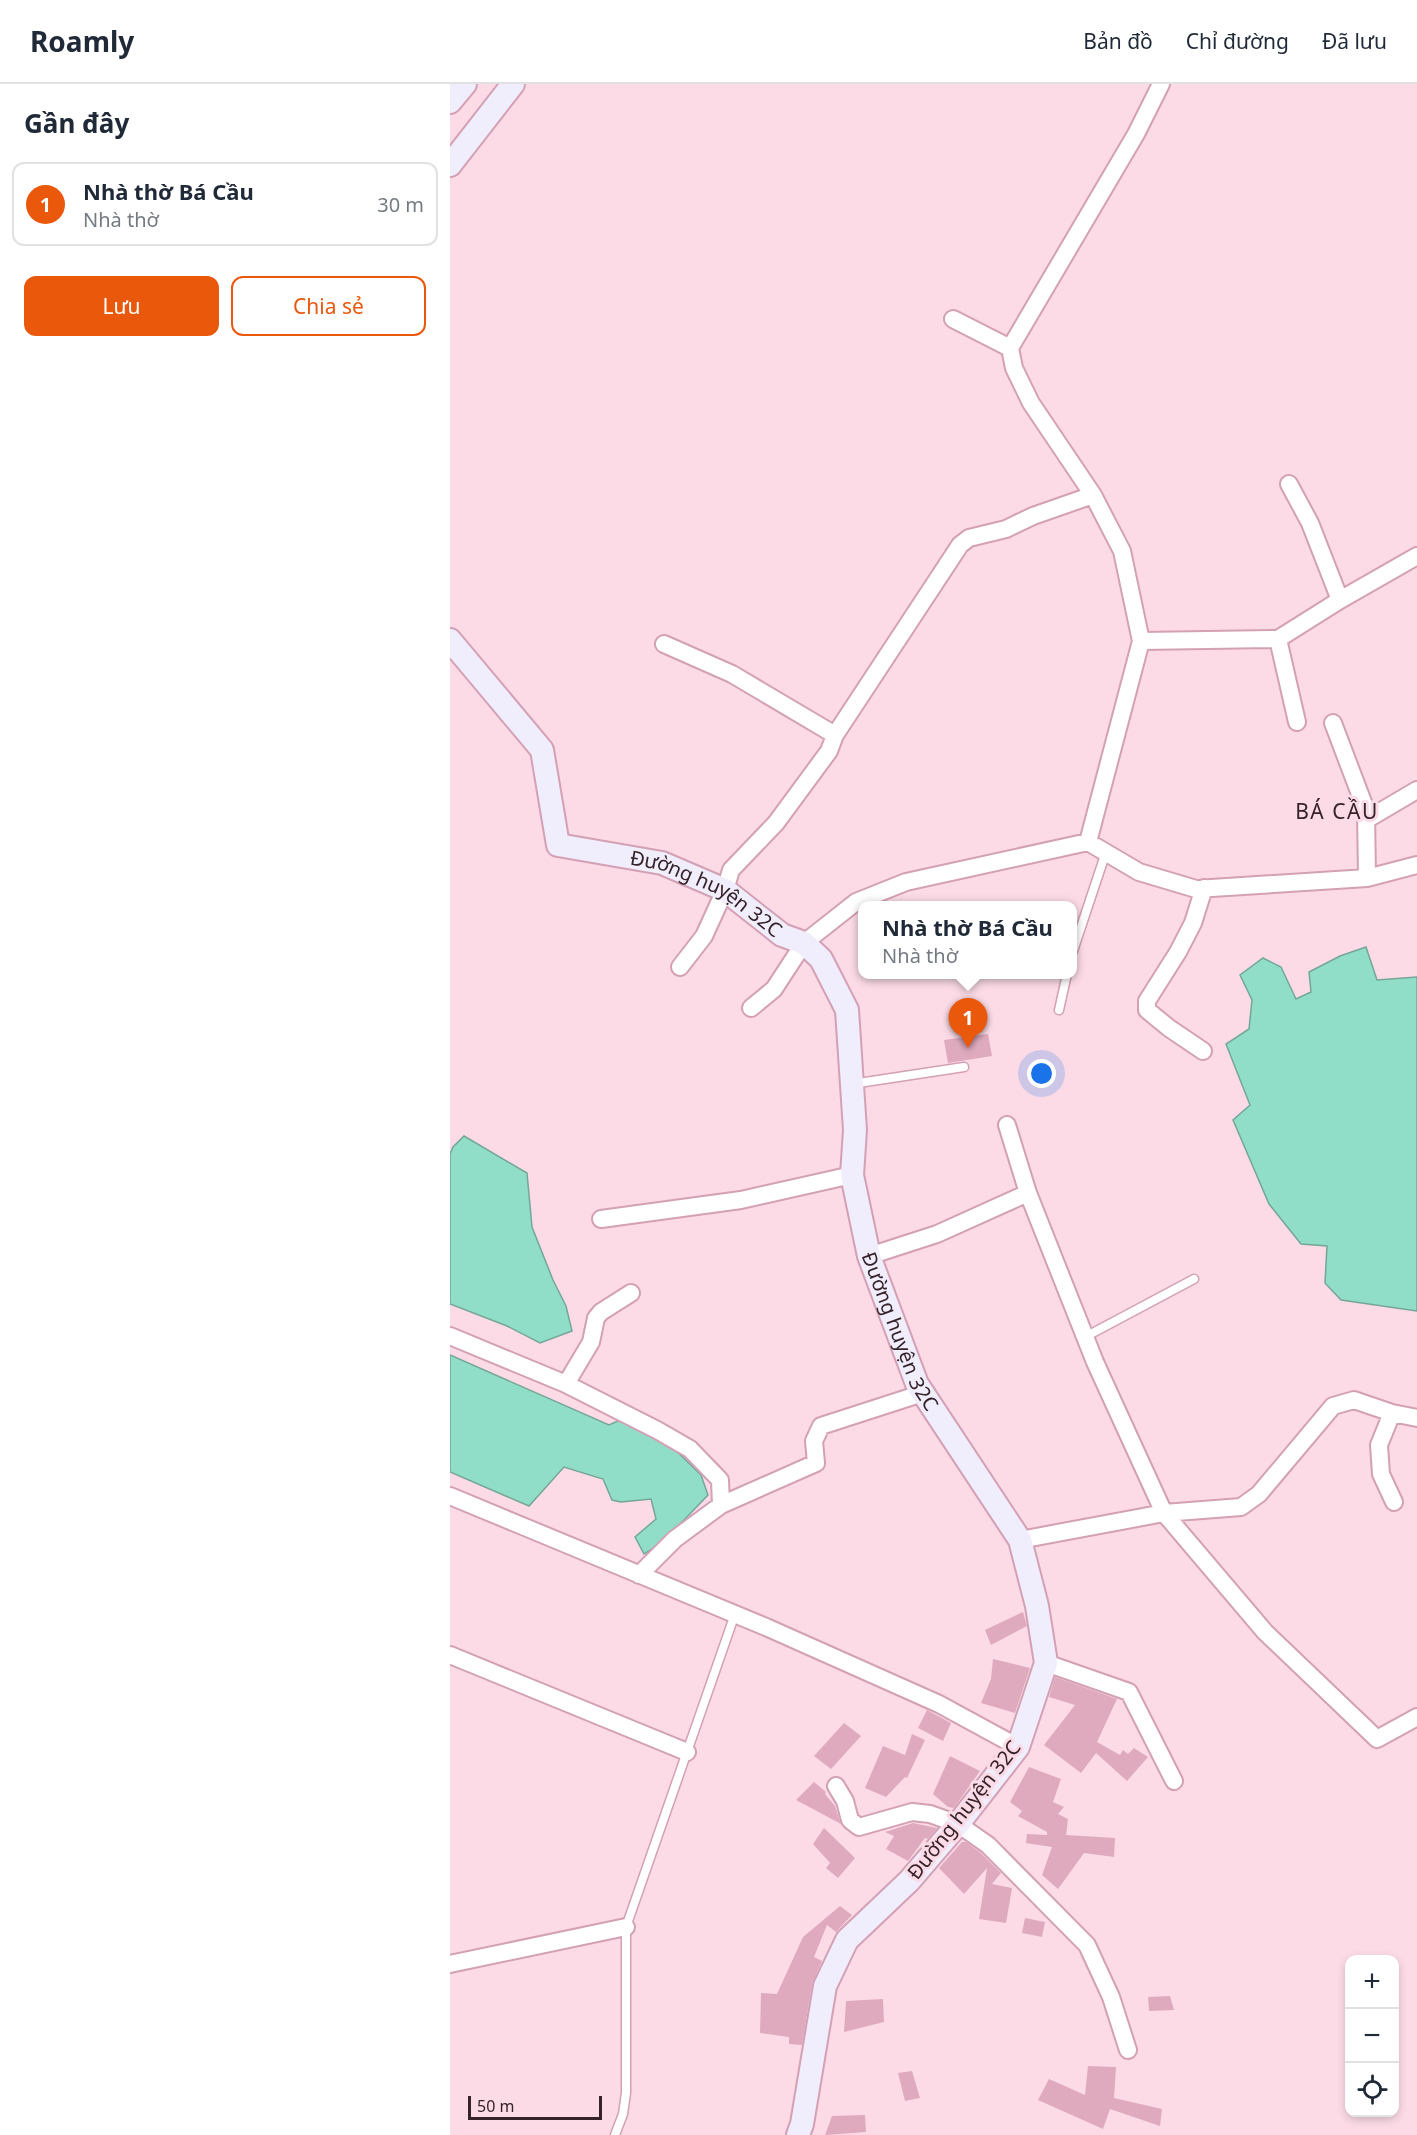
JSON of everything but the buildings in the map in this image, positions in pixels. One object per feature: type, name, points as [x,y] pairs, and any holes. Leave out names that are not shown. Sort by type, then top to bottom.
[{"type":"street","points":[[450,102],[465,84]]},
{"type":"street","points":[[450,165],[513,84]]},
{"type":"street","points":[[1088,842],[1141,641],[1122,551],[1093,495],[1030,403],[1014,368],[1010,348],[1136,134],[1161,84]]},
{"type":"street","points":[[953,319],[1010,348]]},
{"type":"street","points":[[1289,484],[1310,523],[1340,600]]},
{"type":"street","points":[[680,967],[704,936],[732,870],[776,823],[829,751],[835,735],[960,545],[969,538],[1006,529],[1033,516],[1093,495]]},
{"type":"street","points":[[1141,641],[1278,639],[1417,556]]},
{"type":"street","points":[[1278,639],[1297,722]]},
{"type":"street","name":"Đường huyện 32C","points":[[450,640],[542,750],[558,845],[662,863],[725,890],[782,935],[804,943],[821,959],[847,1010],[855,1130],[852,1175],[869,1256],[917,1384],[1020,1540],[1037,1606],[1046,1663],[1018,1747],[958,1824],[909,1881],[847,1941],[825,1986],[802,2124],[798,2135]]},
{"type":"street","points":[[664,644],[732,674],[835,735]]},
{"type":"street","points":[[1333,723],[1366,810],[1367,878]]},
{"type":"street","points":[[1366,820],[1417,790]]},
{"type":"street","points":[[858,901],[906,882],[1088,842],[1139,872],[1196,889],[1367,878],[1417,865]]},
{"type":"street","points":[[1203,1051],[1168,1028],[1147,1010],[1147,1001],[1178,952],[1193,923],[1204,888]]},
{"type":"street","points":[[751,1008],[774,989],[804,943],[858,901]]},
{"type":"street","points":[[1007,1125],[1028,1192],[1085,1337],[1164,1514],[1265,1632],[1377,1739],[1417,1717]]},
{"type":"street","points":[[601,1219],[741,1200],[852,1175]]},
{"type":"street","points":[[869,1256],[937,1234],[1028,1192]]},
{"type":"street","points":[[566,1384],[591,1342],[596,1318],[601,1312],[631,1293]]},
{"type":"street","points":[[450,1336],[566,1384],[690,1449],[720,1480],[721,1505]]},
{"type":"street","points":[[639,1575],[675,1539],[721,1505],[816,1463],[814,1441],[821,1426],[923,1393]]},
{"type":"street","points":[[1020,1540],[1164,1514],[1241,1508],[1259,1494],[1333,1406],[1354,1400],[1392,1413],[1417,1418]]},
{"type":"street","points":[[1392,1413],[1379,1445],[1381,1474],[1394,1502]]},
{"type":"street","points":[[450,1496],[735,1614],[939,1704],[1018,1747]]},
{"type":"street","points":[[450,1655],[687,1752]]},
{"type":"street","points":[[1046,1663],[1129,1692],[1174,1781]]},
{"type":"street","points":[[836,1786],[845,1801],[850,1820],[859,1827],[912,1812],[930,1814],[958,1824],[988,1845],[1087,1945],[1111,1997],[1128,2050]]},
{"type":"street","points":[[450,1964],[626,1927]]},
{"type":"lane","points":[[1077,939],[1106,852]]},
{"type":"lane","points":[[1059,1010],[1066,979]]},
{"type":"lane","points":[[852,1084],[964,1067]]},
{"type":"lane","points":[[1085,1337],[1194,1279]]},
{"type":"lane","points":[[615,2135],[623,2114],[626,2093],[626,1927],[735,1614]]},
{"type":"shaded area","points":[[1366,947],[1377,980],[1417,977],[1417,1311],[1341,1300],[1325,1283],[1327,1246],[1301,1244],[1269,1204],[1233,1120],[1250,1105],[1226,1044],[1249,1029],[1252,1000],[1240,975],[1263,958],[1281,967],[1296,999],[1311,992],[1309,972],[1340,956]]},
{"type":"shaded area","points":[[464,1136],[527,1173],[532,1227],[566,1306],[572,1331],[540,1343],[507,1326],[450,1304],[450,1154],[453,1147]]},
{"type":"shaded area","points":[[450,1355],[609,1425],[622,1419],[659,1434],[701,1475],[708,1495],[662,1543],[644,1554],[635,1537],[656,1519],[651,1499],[621,1502],[612,1500],[603,1479],[564,1467],[529,1506],[450,1472]]},
{"type":"place","name":"Nhà thờ Bá Cầu","points":[[968,1048]]},
{"type":"district","name":"BÁ CẦU","points":[[1337,812]]}]
